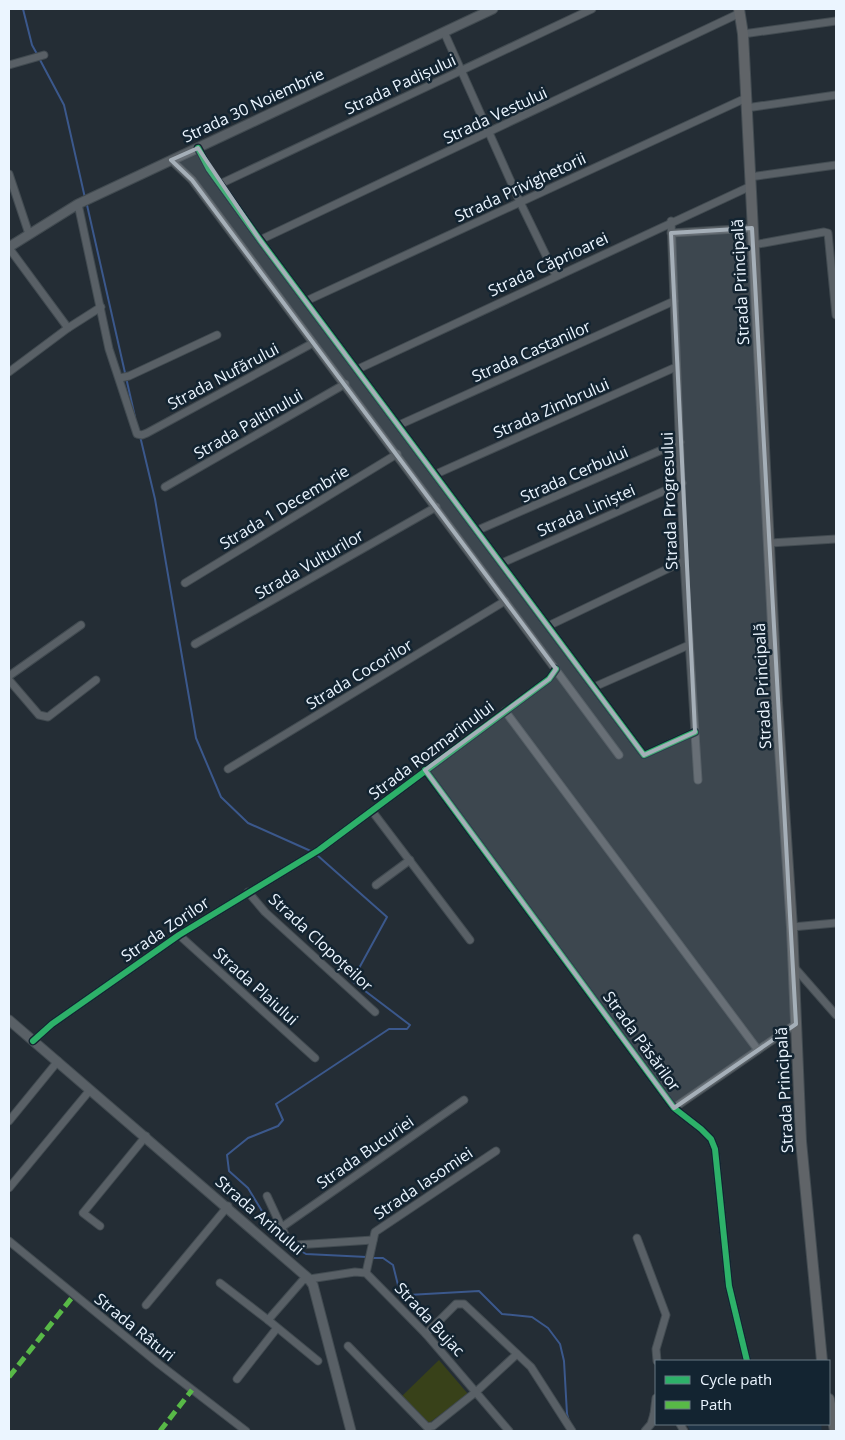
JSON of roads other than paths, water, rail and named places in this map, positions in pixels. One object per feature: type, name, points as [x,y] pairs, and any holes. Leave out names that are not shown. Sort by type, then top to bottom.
[{"type":"main road","name":"Strada Principală","points":[[740,11],[792,927],[802,1160],[822,1360]]},
{"type":"main road","points":[[830,1404],[835,1431]]},
{"type":"street","name":"Strada 30 Noiembrie","points":[[9,248],[78,204],[494,9]]},
{"type":"street","name":"Strada Padișului","points":[[220,184],[592,9]]},
{"type":"street","name":"Strada Vestului","points":[[260,240],[489,133],[740,11]]},
{"type":"street","points":[[742,34],[836,21]]},
{"type":"street","points":[[444,32],[520,202],[556,276]]},
{"type":"street","points":[[9,65],[44,55]]},
{"type":"street","name":"Strada Privighetorii","points":[[306,301],[520,202],[746,103],[836,95]]},
{"type":"street","points":[[198,148],[208,169],[260,240],[400,425],[644,755],[695,732]]},
{"type":"street","points":[[171,160],[192,180],[618,754]]},
{"type":"street","name":"Strada Căprioarei","points":[[358,369],[671,221],[751,181],[836,165]]},
{"type":"street","points":[[9,174],[29,234]]},
{"type":"street","points":[[78,204],[109,350],[120,378],[129,376],[217,335]]},
{"type":"street","name":"Strada Progresului","points":[[671,221],[684,561],[698,780]]},
{"type":"street","points":[[671,233],[752,228]]},
{"type":"street","points":[[753,245],[824,232],[830,236],[836,315]]},
{"type":"street","points":[[9,248],[68,328]]},
{"type":"street","name":"Strada Castanilor","points":[[400,425],[674,301]]},
{"type":"street","points":[[10,368],[101,306]]},
{"type":"street","name":"Strada Nufărului","points":[[120,378],[142,434],[313,343]]},
{"type":"street","name":"Strada Zimbrului","points":[[436,474],[676,367]]},
{"type":"street","name":"Strada Paltinului","points":[[165,487],[345,384]]},
{"type":"street","name":"Strada Cerbului","points":[[478,530],[680,442]]},
{"type":"street","name":"Strada 1 Decembrie","points":[[185,583],[397,454]]},
{"type":"street","name":"Strada Liniștei","points":[[502,563],[682,483]]},
{"type":"street","name":"Strada Vulturilor","points":[[196,644],[436,507]]},
{"type":"street","points":[[770,544],[836,539]]},
{"type":"street","points":[[548,626],[684,561]]},
{"type":"street","name":"Strada Cocorilor","points":[[228,770],[505,601]]},
{"type":"street","points":[[9,676],[81,625]]},
{"type":"street","points":[[594,687],[689,644]]},
{"type":"street","name":"Strada Rozmarinului","points":[[319,850],[549,679],[556,669]]},
{"type":"street","points":[[9,680],[39,715],[48,717],[96,680]]},
{"type":"street","points":[[505,711],[758,1050]]},
{"type":"street","name":"Strada Păsărilor","points":[[425,770],[674,1108],[711,1138],[715,1149],[728,1286],[746,1360]]},
{"type":"street","name":"Strada Rozmarinului","points":[[372,811],[470,940]]},
{"type":"street","name":"Strada Zorilor","points":[[33,1040],[179,935],[319,850]]},
{"type":"street","points":[[376,885],[410,860]]},
{"type":"street","name":"Strada Clopoțeilor","points":[[248,892],[265,912],[375,1012]]},
{"type":"street","points":[[792,927],[836,923]]},
{"type":"street","name":"Strada Plaiului","points":[[179,935],[315,1058]]},
{"type":"street","points":[[794,967],[836,1015]]},
{"type":"street","name":"Strada Arinului","points":[[9,1020],[228,1206],[308,1278],[300,1282],[268,1320]]},
{"type":"street","points":[[674,1108],[796,1024]]},
{"type":"street","points":[[9,1121],[58,1061]]},
{"type":"street","points":[[9,1188],[90,1090]]},
{"type":"street","name":"Strada Bucuriei","points":[[282,1227],[464,1100]]},
{"type":"street","points":[[100,1226],[84,1213],[146,1136]]},
{"type":"street","name":"Strada Iasomiei","points":[[366,1273],[374,1232],[496,1151]]},
{"type":"street","points":[[267,1196],[287,1239],[295,1245],[373,1240]]},
{"type":"street","points":[[146,1305],[228,1206]]},
{"type":"street","points":[[637,1238],[666,1315],[656,1349],[657,1360]]},
{"type":"street","name":"Strada Râturi","points":[[9,1241],[153,1359],[246,1431]]},
{"type":"street","points":[[351,1431],[313,1285],[308,1278],[355,1272],[366,1273]]},
{"type":"street","name":"Strada Bujac","points":[[366,1273],[426,1334],[477,1391],[509,1431]]},
{"type":"street","points":[[220,1282],[318,1361]]},
{"type":"street","points":[[426,1334],[460,1303],[468,1307],[531,1367],[572,1431]]},
{"type":"street","points":[[238,1379],[278,1328]]},
{"type":"street","points":[[348,1346],[427,1428],[433,1426],[477,1391],[518,1354]]},
{"type":"street","points":[[645,1431],[651,1424],[655,1414]]},
{"type":"waterway","points":[[23,9],[32,45],[37,54]]},
{"type":"waterway","points":[[39,58],[64,105],[85,198]]},
{"type":"waterway","points":[[87,205],[135,417]]},
{"type":"waterway","points":[[140,436],[155,499],[196,738],[221,797],[248,823],[313,852]]},
{"type":"waterway","points":[[289,1245],[279,1239],[248,1188],[229,1171],[227,1155],[248,1138],[278,1126],[283,1120],[276,1104],[389,1029],[407,1029],[410,1025],[352,981],[387,917],[317,855]]},
{"type":"waterway","points":[[294,1247],[306,1254],[367,1257]]},
{"type":"waterway","points":[[372,1258],[383,1258],[393,1265],[399,1289],[408,1295],[479,1291],[502,1314],[532,1317],[548,1328],[560,1344],[564,1361],[569,1421]]}]
